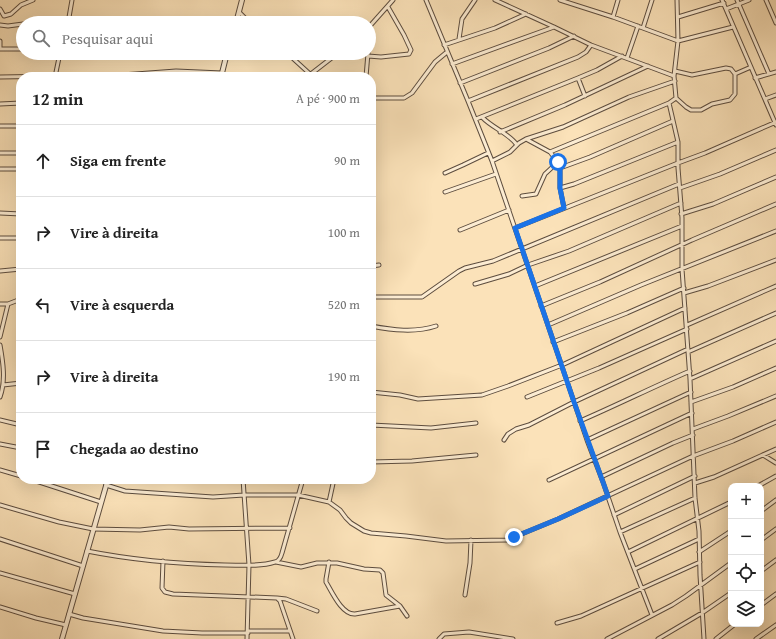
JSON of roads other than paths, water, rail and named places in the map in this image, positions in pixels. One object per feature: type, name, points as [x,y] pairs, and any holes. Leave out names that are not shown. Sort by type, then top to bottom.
[{"type":"street","points":[[0,9],[4,16],[10,14],[21,5],[33,0]]},
{"type":"street","points":[[70,16],[72,0]]},
{"type":"street","points":[[238,16],[242,0]]},
{"type":"street","points":[[376,20],[393,0]]},
{"type":"street","points":[[426,0],[492,161],[580,421],[652,615]]},
{"type":"street","points":[[459,40],[462,19],[474,0]]},
{"type":"street","points":[[495,0],[591,45],[674,76]]},
{"type":"street","points":[[562,0],[678,41],[733,27]]},
{"type":"street","points":[[613,17],[618,0]]},
{"type":"street","points":[[643,28],[652,0]]},
{"type":"street","points":[[674,71],[692,75],[726,68],[731,69],[735,74],[735,94],[730,100],[712,104],[701,110],[691,110],[676,98],[674,71],[678,41],[677,0]]},
{"type":"street","points":[[737,0],[769,74]]},
{"type":"street","points":[[726,9],[749,0]]},
{"type":"street","points":[[766,0],[776,23]]},
{"type":"street","points":[[515,228],[678,163],[705,154],[776,123],[723,2],[678,17]]},
{"type":"street","points":[[376,56],[409,54],[411,50],[388,7]]},
{"type":"street","points":[[239,12],[243,16]]},
{"type":"street","points":[[444,45],[495,28],[526,14]]},
{"type":"street","points":[[0,25],[16,25]]},
{"type":"street","points":[[627,58],[638,26]]},
{"type":"street","points":[[452,64],[554,27]]},
{"type":"street","points":[[460,83],[549,48],[574,36]]},
{"type":"street","points":[[0,40],[0,49],[16,49]]},
{"type":"street","points":[[468,101],[578,57],[586,52],[591,45]]},
{"type":"street","points":[[376,98],[404,98],[412,93],[435,62],[447,52]]},
{"type":"street","points":[[476,119],[597,70],[622,56]]},
{"type":"street","points":[[56,72],[58,60]]},
{"type":"street","points":[[222,72],[225,60]]},
{"type":"street","points":[[295,60],[308,72]]},
{"type":"street","points":[[313,72],[329,60]]},
{"type":"street","points":[[366,72],[368,60]]},
{"type":"street","points":[[500,132],[585,96],[649,66]]},
{"type":"street","points":[[735,74],[751,68]]},
{"type":"street","points":[[162,72],[187,72]]},
{"type":"street","points":[[755,78],[776,72]]},
{"type":"street","points":[[0,77],[16,77]]},
{"type":"street","points":[[578,78],[585,96]]},
{"type":"street","points":[[492,161],[510,152],[526,139],[563,127],[629,97],[675,80]]},
{"type":"street","points":[[765,99],[776,95]]},
{"type":"street","points":[[550,152],[670,103],[676,98]]},
{"type":"street","points":[[0,104],[16,103]]},
{"type":"street","points":[[670,103],[678,142],[679,184],[682,214],[682,269],[690,371],[695,498],[698,519],[704,639]]},
{"type":"street","points":[[482,117],[517,145]]},
{"type":"street","points":[[560,168],[590,157],[673,121]]},
{"type":"street","points":[[0,126],[16,126]]},
{"type":"street","points":[[526,139],[550,152],[558,162],[560,168],[560,188],[564,208]]},
{"type":"street","points":[[560,188],[574,184],[678,142]]},
{"type":"street","points":[[680,188],[720,174],[776,150]]},
{"type":"street","points":[[0,153],[16,153]]},
{"type":"street","points":[[445,172],[488,153]]},
{"type":"street","points":[[522,196],[536,194],[545,174],[558,162]]},
{"type":"street","points":[[0,169],[16,169]]},
{"type":"street","points":[[445,192],[496,174]]},
{"type":"street","points":[[682,214],[713,204],[776,177]]},
{"type":"street","points":[[376,297],[422,297],[465,268],[493,261],[679,184]]},
{"type":"street","points":[[476,284],[509,274],[612,233],[681,203]]},
{"type":"street","points":[[541,306],[600,282],[776,204]]},
{"type":"street","points":[[460,230],[509,210]]},
{"type":"street","points":[[0,213],[16,214]]},
{"type":"street","points":[[535,286],[682,226]]},
{"type":"street","points":[[548,325],[776,231]]},
{"type":"street","points":[[0,238],[16,238]]},
{"type":"street","points":[[684,293],[708,286],[776,260]]},
{"type":"street","points":[[0,270],[16,269]]},
{"type":"street","points":[[687,325],[776,286]]},
{"type":"street","points":[[553,342],[627,313],[684,288]]},
{"type":"street","points":[[0,304],[8,304],[16,300]]},
{"type":"street","points":[[0,337],[8,304]]},
{"type":"street","points":[[376,393],[400,395],[418,399],[482,395],[562,365],[685,308]]},
{"type":"street","points":[[504,440],[508,434],[516,429],[529,425],[574,402],[688,350],[776,314]]},
{"type":"street","points":[[376,327],[409,330],[427,329],[436,326]]},
{"type":"street","points":[[528,397],[567,382],[687,329]]},
{"type":"street","points":[[690,379],[776,341]]},
{"type":"street","points":[[0,345],[3,361],[3,385],[0,397]]},
{"type":"street","points":[[691,402],[733,387],[776,368]]},
{"type":"street","points":[[580,421],[690,371]]},
{"type":"street","points":[[3,385],[16,384]]},
{"type":"street","points":[[587,440],[691,392]]},
{"type":"street","points":[[693,429],[776,396]]},
{"type":"street","points":[[549,480],[692,413]]},
{"type":"street","points":[[0,420],[16,424]]},
{"type":"street","points":[[376,425],[431,428],[476,422]]},
{"type":"street","points":[[62,639],[106,486],[140,493],[213,497],[244,495],[298,495],[329,502],[340,510],[351,523],[364,531],[371,533],[446,541],[507,540],[558,519],[693,456],[733,441],[776,422]]},
{"type":"street","points":[[601,476],[693,435]]},
{"type":"street","points":[[0,444],[16,447]]},
{"type":"street","points":[[695,483],[714,477],[776,449]]},
{"type":"street","points":[[763,455],[776,463]]},
{"type":"street","points":[[376,462],[412,461],[421,459],[476,456]]},
{"type":"street","points":[[0,470],[16,475]]},
{"type":"street","points":[[614,514],[695,476]]},
{"type":"street","points":[[763,483],[776,476]]},
{"type":"street","points":[[45,484],[101,502]]},
{"type":"street","points":[[243,484],[249,565],[247,639]]},
{"type":"street","points":[[276,562],[280,559],[282,553],[301,484]]},
{"type":"street","points":[[329,502],[333,484]]},
{"type":"street","points":[[620,532],[695,498]]},
{"type":"street","points":[[764,509],[776,500]]},
{"type":"street","points":[[628,552],[728,504]]},
{"type":"street","points":[[0,505],[59,522],[93,529],[140,530],[169,528],[290,528]]},
{"type":"street","points":[[764,538],[776,529]]},
{"type":"street","points":[[699,552],[728,533]]},
{"type":"street","points":[[0,539],[83,566]]},
{"type":"street","points":[[635,569],[699,539]]},
{"type":"street","points":[[466,595],[471,540]]},
{"type":"street","points":[[87,551],[111,556],[204,564],[249,565],[276,562],[301,567],[329,562],[382,571],[386,595],[400,606],[407,616]]},
{"type":"street","points":[[764,569],[776,560]]},
{"type":"street","points":[[163,561],[162,588],[164,592],[173,594],[225,595],[248,598],[286,599],[317,611]]},
{"type":"street","points":[[329,562],[326,582],[340,605],[350,614],[400,606]]},
{"type":"street","points":[[557,623],[581,616],[613,600],[642,589],[700,562]]},
{"type":"street","points":[[607,639],[672,605],[728,564]]},
{"type":"street","points":[[0,572],[75,594]]},
{"type":"street","points":[[764,603],[776,594]]},
{"type":"street","points":[[658,639],[702,613],[728,595]]},
{"type":"street","points":[[277,598],[280,601],[293,639]]},
{"type":"street","points":[[0,607],[66,625]]},
{"type":"street","points":[[69,614],[83,618],[163,631],[202,633],[289,631]]},
{"type":"street","points":[[756,639],[776,625]]},
{"type":"street","points":[[716,639],[731,627]]},
{"type":"street","points":[[438,639],[444,634],[469,632],[497,638],[513,639]]}]
